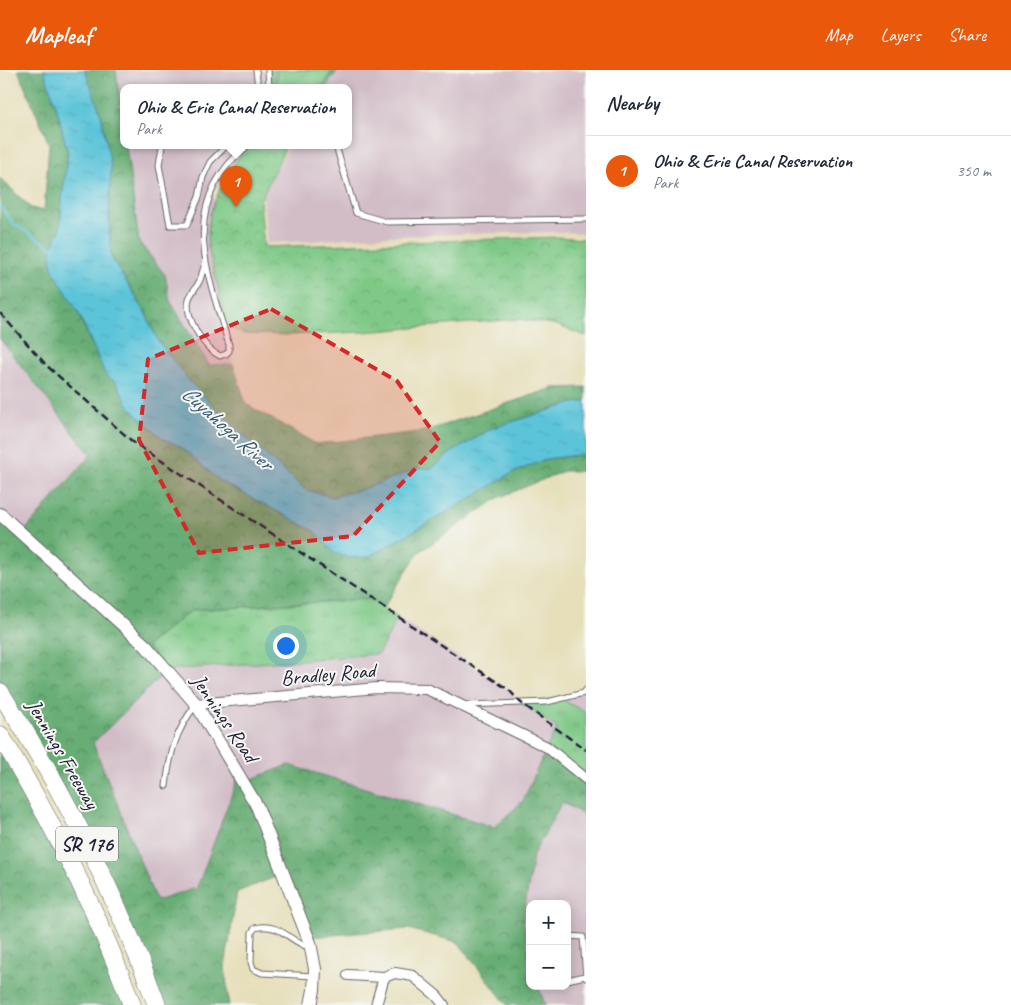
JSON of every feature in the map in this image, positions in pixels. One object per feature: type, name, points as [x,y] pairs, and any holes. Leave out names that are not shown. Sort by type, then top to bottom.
[{"type":"highway","name":"Jennings Freeway","points":[[0,692],[47,768],[89,846],[126,926],[157,1005]]},
{"type":"highway","name":"Jennings Freeway","points":[[0,735],[45,813],[79,879],[106,939],[132,1005]]},
{"type":"street","name":"Jennings Road","points":[[0,514],[146,646],[196,704],[257,806],[311,948],[314,976],[311,1005]]},
{"type":"street","name":"Bradley Road","points":[[196,704],[376,688],[428,689],[547,748],[586,779]]},
{"type":"street","points":[[348,975],[384,977],[395,973],[413,976],[444,1005]]},
{"type":"street","points":[[376,1005],[384,977]]},
{"type":"lane","points":[[256,70],[258,84]]},
{"type":"lane","points":[[268,70],[269,84]]},
{"type":"lane","points":[[162,149],[159,164],[170,225],[187,225],[199,197],[203,177],[210,162],[223,149]]},
{"type":"lane","points":[[205,263],[200,280],[189,299],[190,314],[200,339],[209,350],[220,356],[229,351],[229,345],[205,263],[203,222],[207,206],[221,174],[234,157],[243,149]]},
{"type":"lane","points":[[337,149],[356,213],[386,222],[586,219]]},
{"type":"lane","name":"Bradley Road","points":[[460,705],[548,702],[585,693]]},
{"type":"lane","points":[[166,786],[170,755],[176,738],[185,719],[196,704]]},
{"type":"lane","points":[[311,948],[303,947],[280,929],[260,926],[252,932],[251,962],[253,969],[262,973],[314,976]]},
{"type":"lane","points":[[571,936],[584,937],[586,977],[571,979]]},
{"type":"highlighted area","points":[[271,309],[397,381],[440,442],[353,536],[199,553],[139,440],[148,359]]},
{"type":"shaded area","points":[[116,70],[268,70],[269,84],[120,84],[120,101]]},
{"type":"shaded area","points":[[338,70],[586,70],[586,234],[565,232],[489,233],[360,237],[267,243],[263,196],[288,149],[352,149],[352,84],[328,84]]},
{"type":"shaded area","points":[[126,149],[245,149],[213,190],[227,337],[233,364],[209,365],[170,301],[165,275],[139,242]]},
{"type":"shaded area","points":[[0,339],[91,455],[22,534],[0,514]]},
{"type":"shaded area","points":[[398,618],[509,690],[520,702],[557,728],[523,801],[494,827],[289,765],[244,782],[239,776],[197,888],[156,901],[92,743],[167,670],[378,654]]},
{"type":"shaded area","points":[[586,690],[586,713],[562,699]]},
{"type":"shaded area","points":[[562,802],[586,816],[586,1005],[545,1005],[539,990],[571,990],[571,900],[526,900],[533,855]]},
{"type":"shaded area","points":[[526,900],[526,938],[523,920]]},
{"type":"green space","points":[[18,70],[44,70],[58,113],[68,153],[60,231],[51,248],[90,341],[116,382],[129,407],[162,438],[181,447],[220,481],[316,532],[334,553],[368,557],[508,475],[546,459],[586,454],[586,471],[564,471],[498,498],[418,553],[383,608],[369,599],[192,610],[147,646],[167,670],[93,743],[156,901],[197,888],[239,775],[244,782],[289,765],[494,827],[523,801],[547,747],[586,779],[586,816],[562,802],[533,855],[523,920],[526,938],[526,990],[539,990],[545,1005],[507,1005],[458,942],[408,929],[308,937],[283,874],[237,892],[225,967],[229,1005],[157,1005],[144,970],[0,692],[0,514],[22,534],[91,455],[0,339],[0,178],[31,208],[44,211],[49,144]]},
{"type":"green space","points":[[84,70],[116,70],[120,101],[120,149],[126,149],[139,242],[165,275],[170,301],[209,365],[233,364],[246,404],[316,444],[426,431],[553,388],[586,387],[586,401],[569,404],[492,428],[446,456],[433,468],[416,469],[361,490],[332,497],[306,490],[241,433],[192,384],[158,341],[144,310],[111,256],[109,215]]},
{"type":"green space","points":[[268,70],[338,70],[328,84],[269,84]]},
{"type":"green space","points":[[277,70],[333,70],[324,84],[277,84]]},
{"type":"green space","points":[[243,149],[285,149],[260,201],[264,247],[556,237],[586,239],[586,336],[553,324],[518,319],[364,332],[287,335],[245,334],[227,327],[207,242],[210,214],[220,189]]},
{"type":"green space","points":[[369,599],[398,618],[378,654],[167,670],[146,646],[192,610]]},
{"type":"green space","points":[[562,699],[586,713],[586,779],[547,747],[557,728],[520,702]]},
{"type":"green space","points":[[0,735],[132,1005],[0,1005]]},
{"type":"water","name":"Cuyahoga River","points":[[44,70],[85,70],[101,115],[111,165],[109,215],[111,257],[144,310],[158,341],[192,384],[241,433],[306,490],[332,497],[361,490],[416,469],[433,468],[446,456],[492,428],[569,404],[586,401],[586,454],[546,459],[508,475],[368,557],[350,558],[334,553],[316,532],[220,481],[181,447],[162,438],[129,407],[116,382],[106,376],[80,316],[52,268],[51,248],[60,231],[68,153],[58,113]]},
{"type":"waterway","points":[[0,206],[14,224],[53,248]]},
{"type":"railway","points":[[0,313],[46,365],[133,442],[509,690],[520,702],[586,750]]},
{"type":"place","name":"Ohio & Erie Canal Reservation","points":[[236,207]]}]
